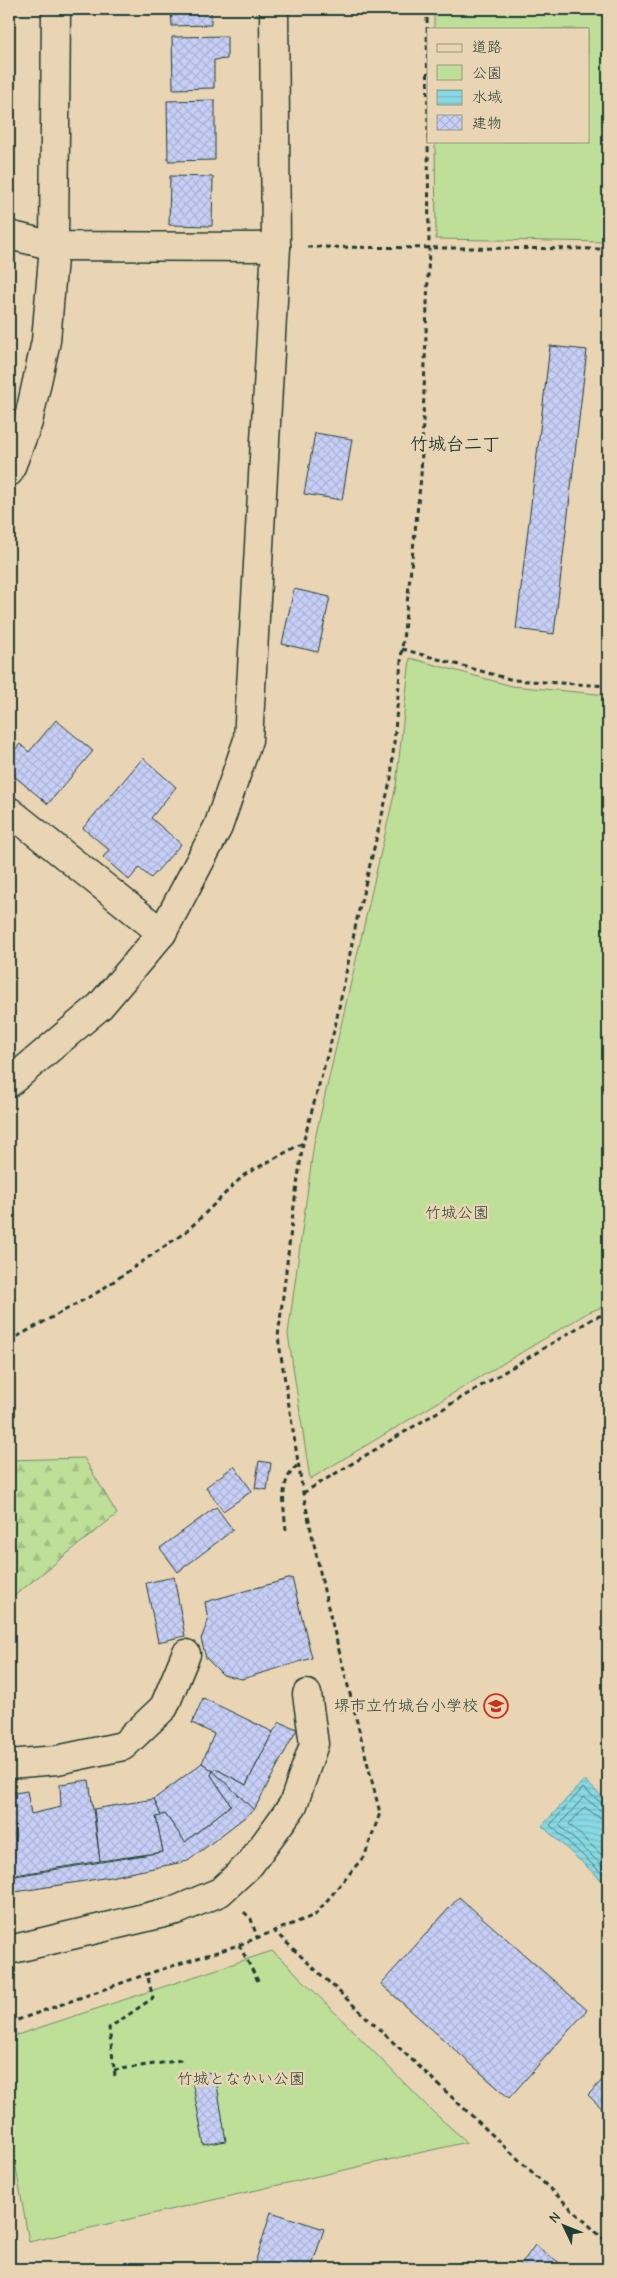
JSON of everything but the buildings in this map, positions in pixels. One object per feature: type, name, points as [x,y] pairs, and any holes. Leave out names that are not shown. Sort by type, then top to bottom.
[{"type":"street","points":[[9,472],[28,422],[46,341],[54,246],[56,9]]},
{"type":"street","points":[[9,1083],[100,1006],[162,934],[218,827],[248,740],[276,247],[274,9]]},
{"type":"street","points":[[9,235],[54,246],[276,247]]},
{"type":"street","points":[[9,811],[162,934]]},
{"type":"street","points":[[9,1764],[57,1760],[123,1746],[164,1707],[186,1654]]},
{"type":"street","points":[[9,1950],[177,1910],[220,1892],[250,1864],[293,1805],[314,1744],[307,1694]]},
{"type":"path","points":[[427,9],[427,28]]},
{"type":"path","points":[[428,142],[430,248],[422,477],[402,649],[391,778],[358,914],[335,1027],[304,1143],[292,1213],[278,1337],[303,1493],[594,1318],[608,1313]]},
{"type":"path","points":[[276,247],[608,249]]},
{"type":"path","points":[[402,649],[513,680],[608,686]]},
{"type":"path","points":[[9,1341],[98,1292],[187,1231],[244,1175],[304,1143]]},
{"type":"path","points":[[286,1530],[283,1490],[293,1470],[299,1465]]},
{"type":"path","points":[[251,1919],[257,1937]]},
{"type":"path","points":[[9,2023],[147,1974],[239,1945],[273,1930],[608,2243]]},
{"type":"path","points":[[239,1945],[258,1981]]},
{"type":"path","points":[[115,2076],[108,2028],[153,1998],[147,1974]]},
{"type":"path","points":[[114,2070],[182,2060]]},
{"type":"green space","points":[[434,9],[608,9],[608,242],[436,239],[435,142],[590,142],[590,28],[434,28]]},
{"type":"green space","name":"竹城公園","points":[[410,658],[512,686],[608,695],[608,1305],[589,1312],[310,1479],[288,1334],[314,1143],[396,786]]},
{"type":"green space","points":[[84,1458],[117,1514],[9,1600],[9,1460]]},
{"type":"green space","name":"竹城となかい公園","points":[[272,1951],[433,2112],[467,2142],[29,2242],[9,2128],[9,2043],[17,2035]]},
{"type":"water","points":[[584,1780],[608,1802],[608,1886],[542,1826]]},
{"type":"place","name":"堺市立竹城台小学校","points":[[496,1706]]},
{"type":"district","name":"竹城台二丁","points":[[455,444]]}]
